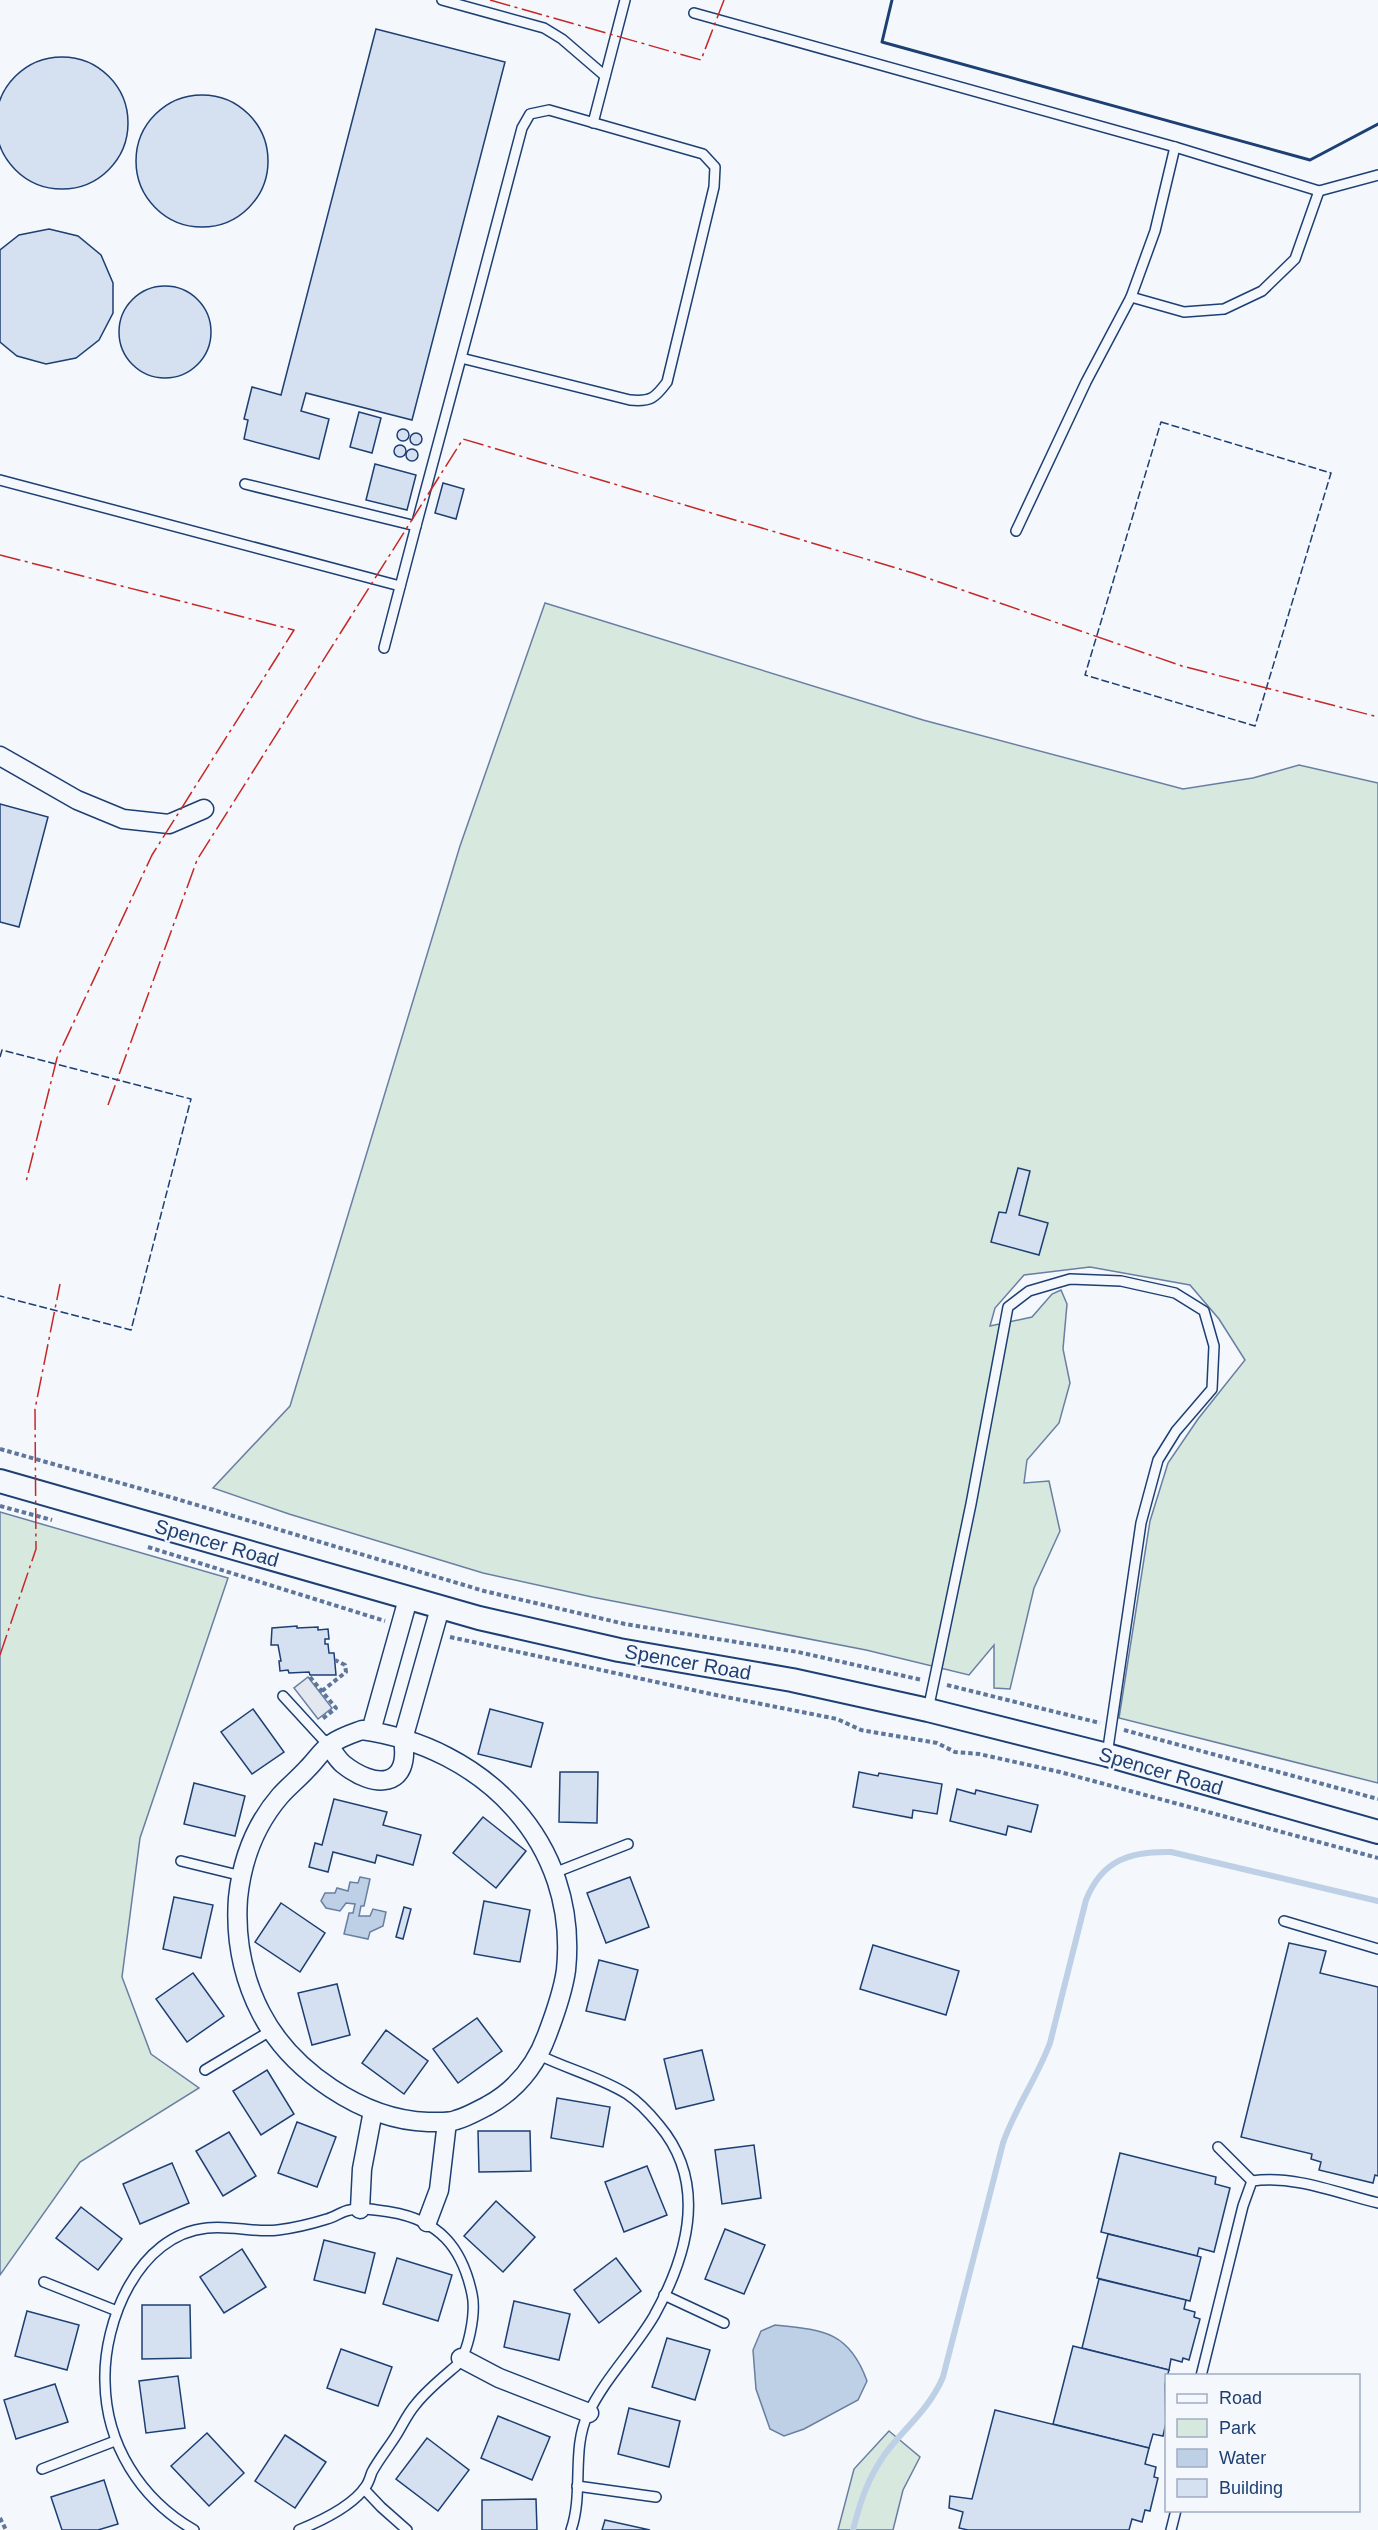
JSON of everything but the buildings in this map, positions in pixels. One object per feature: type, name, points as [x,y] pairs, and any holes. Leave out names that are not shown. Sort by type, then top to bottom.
[{"type":"street","points":[[0,756],[77,800],[123,819],[169,824],[204,809]]},
{"type":"street","name":"Spencer Road","points":[[0,1481],[440,1608],[619,1650],[792,1680],[928,1710],[1107,1755],[1378,1832]]},
{"type":"street","points":[[372,1731],[408,1599]]},
{"type":"street","points":[[328,1746],[342,1763],[366,1776],[381,1780],[393,1779],[401,1771],[405,1754],[403,1739],[440,1608]]},
{"type":"street","points":[[362,1730],[403,1739],[448,1755],[495,1789],[538,1838],[551,1862],[565,1920],[566,1969],[562,1989],[539,2055],[513,2087],[494,2102],[455,2121],[415,2121],[373,2111],[358,2105],[322,2081],[282,2044],[272,2030],[252,1991],[239,1954],[237,1914],[242,1876],[252,1840],[266,1815],[286,1790],[328,1746],[362,1730]]},
{"type":"street","points":[[360,2209],[362,2169],[373,2111]]},
{"type":"street","points":[[427,2222],[439,2190],[447,2121]]},
{"type":"street","points":[[461,2358],[499,2378],[589,2413]]},
{"type":"lane","points":[[442,0],[544,28],[562,39],[605,76]]},
{"type":"lane","points":[[593,123],[625,0]]},
{"type":"lane","points":[[693,13],[1175,147],[1319,191],[1378,176]]},
{"type":"lane","points":[[384,648],[400,586],[522,129],[530,114],[549,110],[703,154],[715,167],[714,187],[666,382],[658,395],[645,402],[630,400],[461,358]]},
{"type":"lane","points":[[1016,531],[1086,382],[1131,297],[1155,231],[1175,147]]},
{"type":"lane","points":[[1131,297],[1184,312],[1224,309],[1262,291],[1295,259],[1319,191]]},
{"type":"lane","points":[[0,480],[400,586]]},
{"type":"lane","points":[[245,484],[416,526]]},
{"type":"lane","points":[[928,1710],[1008,1307],[1029,1291],[1070,1279],[1121,1281],[1175,1293],[1204,1311],[1214,1346],[1212,1389],[1176,1431],[1158,1460],[1141,1522],[1107,1755]]},
{"type":"lane","points":[[283,1696],[328,1746]]},
{"type":"lane","points":[[554,1872],[628,1844]]},
{"type":"lane","points":[[181,1861],[242,1876]]},
{"type":"lane","points":[[1284,1921],[1378,1949]]},
{"type":"lane","points":[[205,2070],[272,2030]]},
{"type":"lane","points":[[539,2055],[627,2094],[652,2116],[676,2147],[687,2180],[688,2216],[684,2238],[664,2295],[653,2316],[597,2397],[589,2413],[582,2438],[571,2530]]},
{"type":"lane","points":[[1218,2147],[1252,2181]]},
{"type":"lane","points":[[1252,2181],[1270,2178],[1295,2181],[1378,2203]]},
{"type":"lane","points":[[1201,2374],[1242,2206],[1252,2181]]},
{"type":"lane","points":[[194,2530],[172,2518],[129,2469],[109,2423],[105,2400],[104,2367],[107,2344],[117,2311],[132,2282],[146,2263],[175,2239],[191,2231],[208,2228],[275,2230],[329,2219],[349,2210],[360,2209],[404,2214],[427,2222],[440,2231],[455,2248],[466,2271],[473,2297],[469,2340],[459,2363],[415,2405],[384,2452],[364,2489],[351,2501],[323,2519],[299,2530]]},
{"type":"lane","points":[[44,2282],[117,2311]]},
{"type":"lane","points":[[664,2295],[724,2323]]},
{"type":"lane","points":[[42,2469],[115,2440]]},
{"type":"lane","points":[[577,2486],[656,2497]]},
{"type":"lane","points":[[364,2489],[407,2530]]},
{"type":"lane","points":[[1171,2530],[1176,2512]]},
{"type":"path","points":[[0,1449],[170,1497],[484,1591],[625,1624],[798,1652],[934,1683],[1110,1726],[1378,1799]]},
{"type":"path","points":[[0,1506],[62,1522]]},
{"type":"path","points":[[139,1544],[401,1625]]},
{"type":"path","points":[[433,1632],[711,1694],[837,1719],[861,1730],[938,1743],[955,1752],[979,1754],[1060,1772],[1378,1858]]},
{"type":"path","points":[[322,1691],[346,1672],[345,1665],[335,1660]]},
{"type":"path","points":[[310,1677],[336,1708],[312,1727]]},
{"type":"path","points":[[0,2518],[6,2530]]},
{"type":"green space","points":[[545,603],[923,720],[1183,789],[1253,778],[1299,765],[1378,783],[1378,1783],[1119,1718],[1150,1521],[1168,1463],[1198,1419],[1245,1360],[1219,1319],[1190,1285],[1090,1267],[1024,1275],[995,1308],[990,1326],[1032,1317],[1052,1294],[1061,1290],[1067,1304],[1063,1349],[1070,1383],[1059,1423],[1027,1460],[1024,1483],[1049,1481],[1060,1531],[1034,1588],[1010,1689],[994,1688],[994,1645],[969,1675],[866,1650],[592,1597],[483,1573],[289,1514],[213,1488],[290,1406],[460,846]]},
{"type":"green space","points":[[0,1512],[228,1578],[140,1838],[122,1977],[151,2054],[199,2088],[80,2162],[0,2275]]},
{"type":"green space","points":[[889,2431],[920,2457],[903,2490],[893,2530],[838,2530],[854,2469]]},
{"type":"shaded area","points":[[308,1677],[332,1708],[318,1719],[294,1688]]},
{"type":"water","points":[[360,1877],[370,1879],[364,1906],[361,1906],[359,1916],[370,1916],[373,1909],[386,1912],[383,1926],[370,1932],[368,1939],[344,1934],[349,1913],[353,1913],[355,1904],[346,1903],[340,1911],[326,1908],[321,1901],[325,1893],[335,1893],[337,1888],[348,1891],[350,1882],[358,1883]]},
{"type":"water","points":[[775,2325],[820,2332],[843,2343],[860,2364],[867,2381],[858,2400],[804,2429],[784,2436],[770,2429],[756,2389],[753,2350],[761,2331]]},
{"type":"waterway","points":[[853,2530],[865,2490],[879,2463],[924,2409],[943,2377],[1003,2143],[1050,2043],[1086,1900],[1100,1875],[1109,1867],[1130,1856],[1171,1852],[1378,1901]]},
{"type":"fence","points":[[1161,422],[1331,473],[1255,726],[1085,675],[1161,422]]},
{"type":"fence","points":[[0,1057],[2,1050],[191,1099],[131,1330],[0,1296]]},
{"type":"wall","points":[[892,0],[882,42],[1310,160],[1378,124]]},
{"type":"power","points":[[490,0],[701,60],[724,0]]},
{"type":"power","points":[[108,1105],[197,860],[463,439],[913,573],[1182,666],[1378,717]]},
{"type":"power","points":[[0,555],[294,630],[152,855],[57,1058],[26,1182]]},
{"type":"power","points":[[0,1655],[36,1549],[35,1409],[60,1284]]}]
